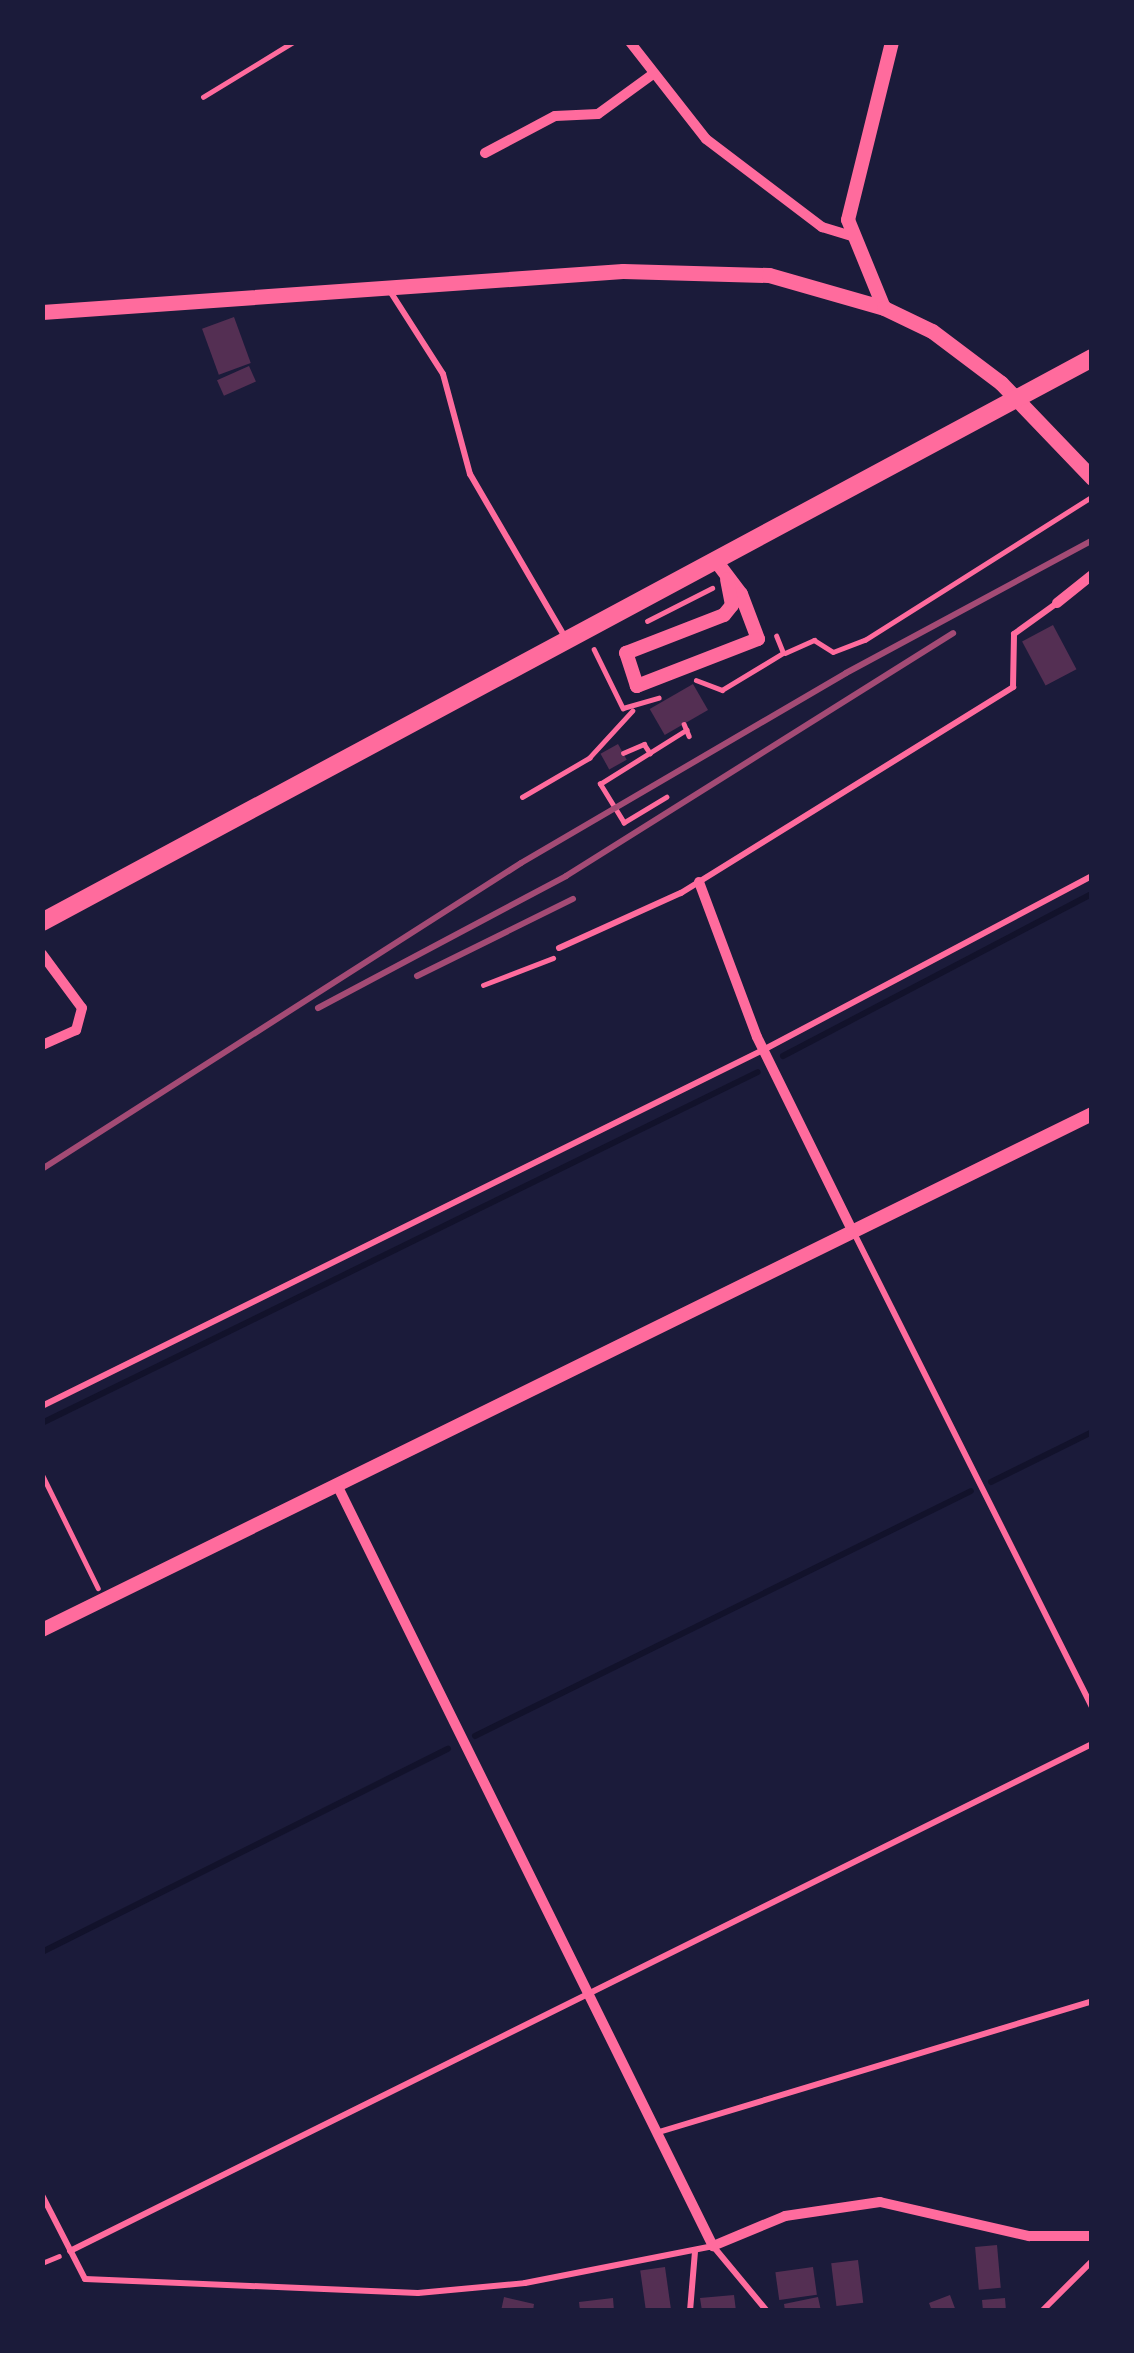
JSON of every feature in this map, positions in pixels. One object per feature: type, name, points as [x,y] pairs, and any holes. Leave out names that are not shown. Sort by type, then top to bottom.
[{"type":"main road","points":[[42,312],[715,270],[793,280],[884,308],[955,347],[1016,398],[1092,478]]},
{"type":"main road","points":[[42,922],[1092,358]]},
{"type":"street","points":[[630,42],[724,153],[822,227],[851,236]]},
{"type":"street","points":[[884,308],[851,236],[857,162],[892,42]]},
{"type":"street","points":[[485,153],[555,116],[598,114],[653,74]]},
{"type":"street","points":[[716,560],[758,626],[755,643],[637,686],[626,653],[724,615],[732,605],[728,579]]},
{"type":"street","points":[[1057,603],[1092,575]]},
{"type":"street","points":[[699,883],[765,1049],[853,1232]]},
{"type":"street","points":[[42,954],[82,1008],[76,1030],[42,1045]]},
{"type":"street","points":[[42,1630],[1092,1114]]},
{"type":"street","points":[[337,1485],[713,2246],[785,2216],[880,2202],[1028,2236],[1092,2236]]},
{"type":"lane","points":[[388,288],[443,374],[470,474],[566,640]]},
{"type":"lane","points":[[559,948],[699,883],[1012,687],[1014,634],[1057,603]]},
{"type":"lane","points":[[42,1406],[765,1049],[1092,876]]},
{"type":"lane","points":[[853,1232],[1092,1707]]},
{"type":"lane","points":[[70,2251],[1092,1744]]},
{"type":"lane","points":[[655,2133],[1092,2001]]},
{"type":"lane","points":[[42,2195],[86,2279],[380,2293],[525,2283],[713,2246],[766,2311]]},
{"type":"lane","points":[[690,2311],[695,2252]]},
{"type":"lane","points":[[1042,2311],[1092,2261]]},
{"type":"path","points":[[203,97],[293,42]]},
{"type":"path","points":[[783,653],[814,640],[833,652],[865,640],[1090,498]]},
{"type":"path","points":[[522,797],[589,758],[629,723],[632,710]]},
{"type":"path","points":[[668,797],[624,823],[600,784],[686,730]]},
{"type":"path","points":[[623,753],[644,743],[648,754]]},
{"type":"path","points":[[483,985],[559,948]]},
{"type":"path","points":[[42,1474],[104,1600]]},
{"type":"building","points":[[234,317],[251,363],[219,375],[202,329]]},
{"type":"building","points":[[249,366],[256,382],[224,396],[217,380]]},
{"type":"building","points":[[1053,625],[1076,669],[1046,686],[1022,641]]},
{"type":"building","points":[[693,684],[708,710],[665,735],[650,709]]},
{"type":"building","points":[[618,744],[627,760],[609,769],[601,754]]},
{"type":"building","points":[[997,2245],[1001,2288],[979,2290],[975,2247]]},
{"type":"building","points":[[858,2260],[863,2303],[836,2306],[831,2263]]},
{"type":"building","points":[[665,2267],[671,2311],[646,2311],[640,2270]]},
{"type":"building","points":[[813,2267],[817,2295],[779,2300],[775,2272]]},
{"type":"building","points":[[734,2295],[736,2311],[702,2311],[700,2298]]},
{"type":"building","points":[[950,2295],[956,2311],[932,2311],[929,2303]]},
{"type":"building","points":[[504,2297],[534,2304],[533,2311],[501,2311]]},
{"type":"building","points":[[818,2297],[821,2311],[785,2311],[784,2304]]},
{"type":"building","points":[[613,2298],[614,2311],[580,2311],[579,2302]]},
{"type":"building","points":[[1005,2298],[1006,2311],[983,2311],[982,2300]]},
{"type":"waterway","points":[[783,1056],[1092,894]]},
{"type":"waterway","points":[[42,1423],[758,1072]]},
{"type":"waterway","points":[[991,1482],[1092,1432]]},
{"type":"waterway","points":[[475,1736],[971,1491]]},
{"type":"waterway","points":[[42,1952],[448,1749]]},
{"type":"railway","points":[[42,1169],[521,863],[846,673],[1091,541]]},
{"type":"railway","points":[[318,1008],[566,876],[953,633]]},
{"type":"railway","points":[[417,976],[573,899]]}]
